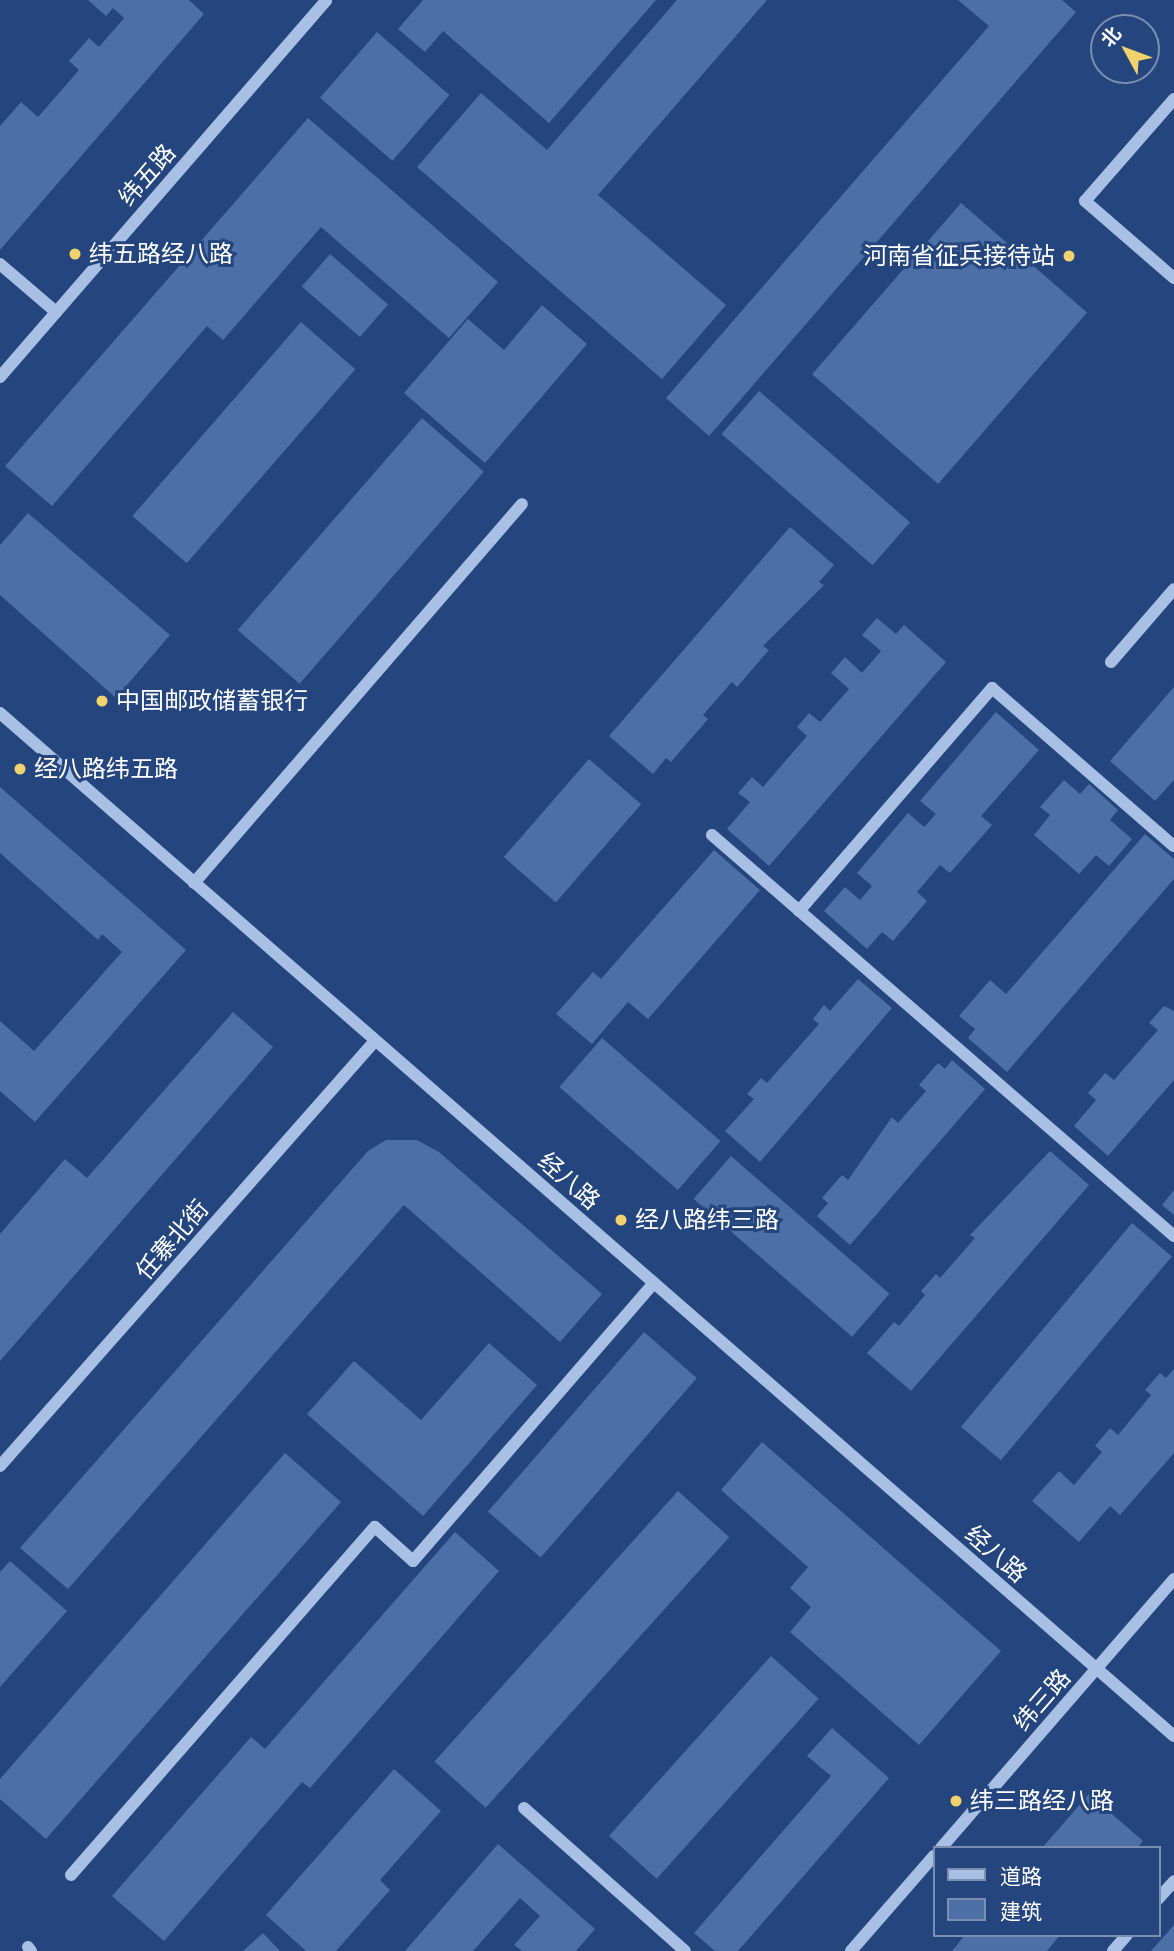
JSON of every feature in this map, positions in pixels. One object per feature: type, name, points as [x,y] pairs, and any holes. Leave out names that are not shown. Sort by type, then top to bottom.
[{"type":"street","name":"纬五路","points":[[0,377],[326,0]]},
{"type":"street","points":[[1174,99],[1085,201],[1174,278]]},
{"type":"street","points":[[0,264],[56,312]]},
{"type":"street","points":[[194,883],[522,504]]},
{"type":"street","points":[[1111,662],[1174,589]]},
{"type":"street","points":[[799,911],[992,688],[1174,846]]},
{"type":"street","name":"经八路","points":[[0,713],[1174,1736]]},
{"type":"street","points":[[712,835],[1174,1236]]},
{"type":"street","name":"任寨北街","points":[[0,1466],[376,1041]]},
{"type":"street","points":[[71,1875],[374,1527],[413,1561],[654,1283]]},
{"type":"street","name":"纬三路","points":[[943,1846],[1174,1579]]},
{"type":"street","points":[[524,1808],[685,1951]]},
{"type":"street","points":[[852,1951],[932,1858]]},
{"type":"street","points":[[1160,1897],[1174,1881]]},
{"type":"street","points":[[1113,1951],[1125,1937]]},
{"type":"building","points":[[88,0],[189,0],[204,14],[0,250],[0,126],[21,102],[38,117],[79,70],[69,61],[89,38],[99,47],[124,18],[113,8],[106,16]]},
{"type":"building","points":[[423,0],[656,0],[549,123],[443,31],[425,52],[398,29]]},
{"type":"building","points":[[677,0],[767,0],[598,195],[726,305],[662,379],[417,167],[481,93],[547,150]]},
{"type":"building","points":[[958,0],[1062,0],[1076,12],[709,436],[666,398],[989,26]]},
{"type":"building","points":[[377,32],[449,95],[392,161],[320,98]]},
{"type":"building","points":[[308,118],[498,282],[449,338],[321,227],[223,340],[207,326],[52,506],[5,466]]},
{"type":"building","points":[[961,203],[1087,313],[938,484],[812,374]]},
{"type":"building","points":[[330,254],[388,305],[360,337],[302,286]]},
{"type":"building","points":[[542,305],[587,344],[485,463],[404,393],[468,319],[504,350]]},
{"type":"building","points":[[301,322],[355,369],[187,563],[132,516]]},
{"type":"building","points":[[759,391],[910,522],[873,565],[722,434]]},
{"type":"building","points":[[422,418],[484,472],[300,684],[238,630]]},
{"type":"building","points":[[28,513],[170,635],[116,698],[0,595],[0,545]]},
{"type":"building","points":[[790,527],[834,565],[819,582],[824,585],[763,646],[769,650],[737,687],[732,682],[703,715],[708,719],[671,762],[666,758],[653,774],[609,736]]},
{"type":"building","points":[[877,618],[896,634],[904,625],[946,662],[769,866],[727,829],[750,802],[738,793],[752,777],[763,787],[807,736],[797,727],[809,713],[820,722],[849,689],[831,673],[845,657],[862,673],[881,651],[862,635]]},
{"type":"building","points":[[1174,687],[1174,780],[1155,801],[1110,761]]},
{"type":"building","points":[[996,712],[1039,750],[981,816],[992,825],[950,873],[940,865],[917,892],[927,901],[893,941],[882,932],[867,949],[824,911],[845,887],[860,900],[872,886],[857,873],[908,813],[924,827],[936,814],[920,801]]},
{"type":"building","points":[[589,759],[641,804],[556,902],[504,857]]},
{"type":"building","points":[[1064,780],[1080,794],[1089,784],[1118,810],[1110,820],[1132,839],[1109,866],[1096,855],[1079,874],[1034,835],[1050,815],[1040,807]]},
{"type":"building","points":[[0,787],[186,950],[35,1122],[0,1091],[0,1021],[34,1051],[122,952],[102,934],[98,940],[0,853]]},
{"type":"building","points":[[1145,834],[1174,859],[1174,879],[1007,1072],[968,1038],[975,1029],[959,1016],[990,980],[1006,994]]},
{"type":"building","points":[[714,850],[760,890],[648,1019],[628,1002],[592,1044],[556,1014],[593,972],[601,979]]},
{"type":"building","points":[[858,979],[892,1008],[760,1162],[725,1131],[754,1099],[747,1094],[761,1078],[767,1083],[819,1024],[813,1019],[824,1005],[830,1011]]},
{"type":"building","points":[[1164,1006],[1174,1011],[1174,1080],[1108,1156],[1074,1126],[1096,1100],[1088,1093],[1105,1073],[1114,1080],[1158,1030],[1149,1023]]},
{"type":"building","points":[[233,1012],[273,1047],[0,1361],[0,1234],[65,1159],[87,1178]]},
{"type":"building","points":[[602,1038],[720,1141],[678,1190],[559,1087]]},
{"type":"building","points":[[952,1060],[985,1089],[850,1245],[817,1216],[828,1203],[822,1198],[842,1175],[848,1180],[892,1117],[898,1123],[926,1091],[919,1085],[938,1063],[945,1069]]},
{"type":"building","points":[[386,1140],[417,1140],[439,1152],[602,1294],[560,1342],[404,1205],[68,1589],[20,1548],[368,1151]]},
{"type":"building","points":[[1050,1151],[1089,1185],[911,1391],[867,1353],[894,1322],[899,1326],[925,1295],[921,1291],[936,1274],[940,1278],[975,1238],[970,1235]]},
{"type":"building","points":[[731,1156],[889,1294],[852,1337],[694,1199]]},
{"type":"building","points":[[1174,1190],[1174,1215],[1162,1205]]},
{"type":"building","points":[[1132,1223],[1172,1256],[1001,1460],[961,1427]]},
{"type":"building","points":[[644,1332],[697,1378],[541,1558],[488,1512]]},
{"type":"building","points":[[489,1343],[537,1385],[423,1516],[307,1414],[354,1361],[421,1420]]},
{"type":"building","points":[[1174,1369],[1174,1453],[1120,1515],[1110,1506],[1079,1542],[1032,1501],[1059,1471],[1074,1485],[1102,1452],[1095,1446],[1110,1428],[1118,1435],[1151,1395],[1145,1390],[1160,1373],[1166,1378]]},
{"type":"building","points":[[762,1442],[1001,1651],[919,1745],[790,1632],[811,1607],[790,1588],[808,1567],[721,1490]]},
{"type":"building","points":[[285,1453],[341,1502],[46,1839],[0,1799],[0,1779]]},
{"type":"building","points":[[678,1491],[729,1537],[486,1808],[434,1762]]},
{"type":"building","points":[[455,1532],[499,1571],[310,1788],[302,1782],[164,1941],[112,1896],[251,1737],[265,1749]]},
{"type":"building","points":[[10,1561],[67,1611],[0,1687],[0,1572]]},
{"type":"building","points":[[771,1656],[819,1699],[657,1879],[609,1836]]},
{"type":"building","points":[[832,1728],[889,1778],[738,1951],[715,1951],[694,1933],[831,1776],[807,1756]]},
{"type":"building","points":[[394,1769],[441,1811],[380,1880],[390,1890],[336,1951],[306,1951],[266,1915]]},
{"type":"building","points":[[1089,1794],[1143,1841],[1139,1846],[1044,1846]]},
{"type":"building","points":[[498,1844],[595,1929],[576,1951],[522,1951],[514,1945],[540,1916],[520,1898],[473,1951],[405,1951]]},
{"type":"building","points":[[1174,1925],[1174,1951],[1151,1951]]},
{"type":"building","points":[[263,1933],[280,1951],[243,1951]]},
{"type":"building","points":[[963,1937],[1058,1937],[1047,1951],[952,1951]]},
{"type":"place","name":"纬五路经八路","points":[[75,254]]},
{"type":"place","name":"河南省征兵接待站","points":[[1069,256]]},
{"type":"place","name":"中国邮政储蓄银行","points":[[102,701]]},
{"type":"place","name":"经八路纬五路","points":[[20,769]]},
{"type":"place","name":"经八路纬三路","points":[[621,1220]]},
{"type":"place","name":"纬三路经八路","points":[[956,1801]]}]
